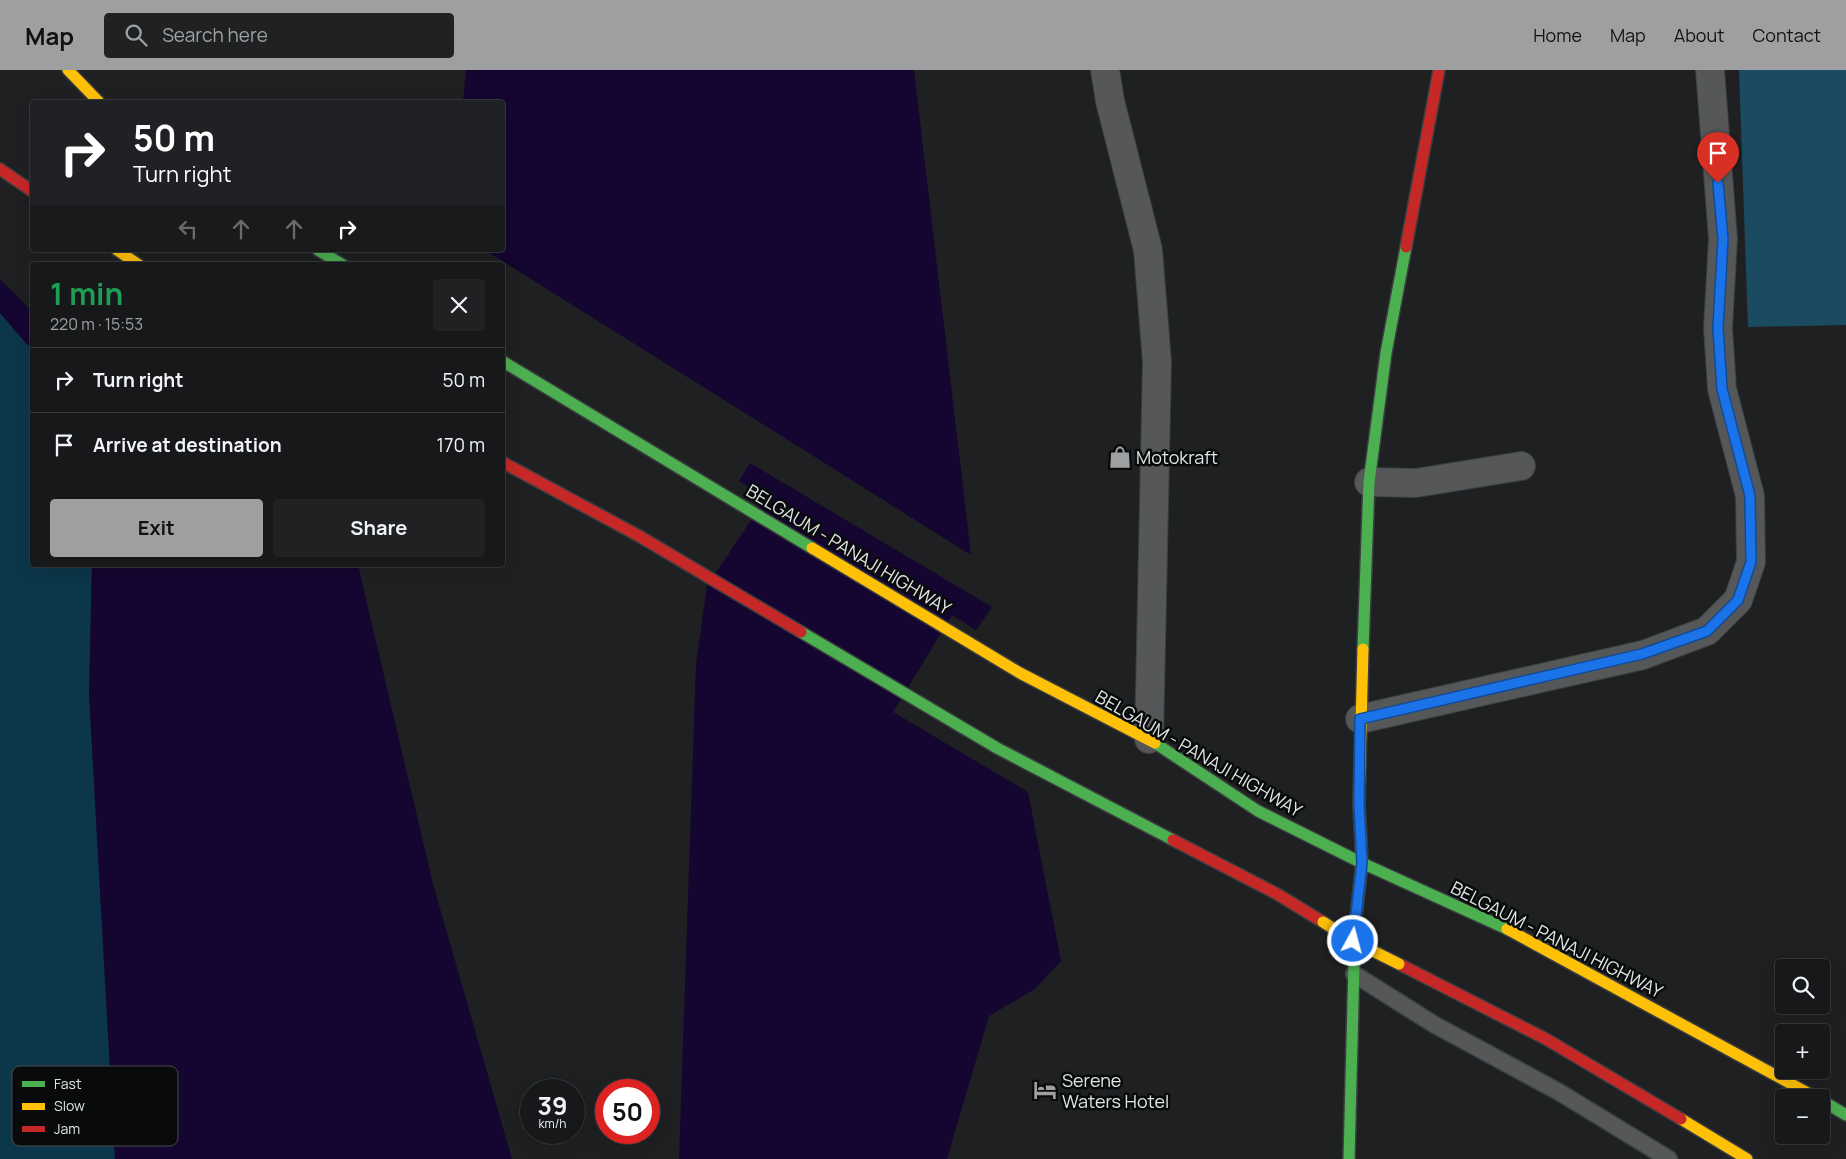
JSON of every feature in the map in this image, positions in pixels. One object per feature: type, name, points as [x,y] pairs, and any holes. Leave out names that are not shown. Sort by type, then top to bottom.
[{"type":"main road","points":[[68,70],[97,100]]},
{"type":"main road","points":[[1349,1159],[1354,974],[1353,941],[1362,863],[1359,804],[1360,719],[1370,482],[1386,353],[1439,70]]},
{"type":"main road","points":[[0,169],[30,190]]},
{"type":"main road","points":[[120,252],[135,262]]},
{"type":"main road","points":[[321,252],[338,262]]},
{"type":"main road","name":"BELGAUM - PANAJI HIGHWAY","points":[[505,363],[1020,673],[1149,739],[1258,811],[1362,863],[1503,927],[1800,1089]]},
{"type":"main road","points":[[505,464],[639,536],[997,748],[1277,894],[1353,941],[1546,1039],[1747,1159]]},
{"type":"main road","points":[[1830,1105],[1846,1115]]},
{"type":"street","points":[[1105,70],[1110,101],[1148,250],[1157,362],[1149,739]]},
{"type":"street","points":[[1360,719],[1642,654],[1707,631],[1738,600],[1751,562],[1750,496],[1722,389],[1718,328],[1723,239],[1710,70]]},
{"type":"street","points":[[1370,482],[1416,483],[1521,466]]},
{"type":"lane","points":[[1354,974],[1435,1025],[1559,1092],[1669,1159]]},
{"type":"shaded area","points":[[466,70],[914,70],[971,555],[488,252],[505,252],[505,100],[463,100]]},
{"type":"shaded area","points":[[1739,70],[1846,70],[1846,325],[1748,327]]},
{"type":"shaded area","points":[[0,279],[30,309],[30,348],[0,313]]},
{"type":"shaded area","points":[[0,313],[30,348],[30,567],[92,567],[89,694],[110,1066],[12,1066],[12,1146],[114,1146],[115,1159],[0,1159]]},
{"type":"shaded area","points":[[750,463],[992,607],[976,630],[952,615],[893,712],[1028,792],[1061,961],[1035,989],[989,1016],[947,1159],[679,1159],[696,664],[707,586],[766,498],[739,481]]},
{"type":"shaded area","points":[[92,567],[358,567],[433,884],[512,1159],[115,1159],[114,1146],[178,1146],[178,1066],[110,1066],[89,694]]},
{"type":"traffic: fast","points":[[1363,649],[1369,482],[1386,353],[1406,247]]},
{"type":"traffic: fast","points":[[321,252],[338,262]]},
{"type":"traffic: fast","points":[[505,363],[812,548]]},
{"type":"traffic: fast","points":[[801,632],[997,748],[1173,840]]},
{"type":"traffic: fast","points":[[1155,743],[1258,811],[1362,863],[1507,929]]},
{"type":"traffic: fast","points":[[1349,1159],[1355,925]]},
{"type":"traffic: fast","points":[[1830,1105],[1846,1115]]},
{"type":"traffic: slow","points":[[68,70],[97,100]]},
{"type":"traffic: slow","points":[[120,252],[135,262]]},
{"type":"traffic: slow","points":[[812,548],[1020,673],[1155,743]]},
{"type":"traffic: slow","points":[[1355,925],[1362,863],[1359,804],[1363,649]]},
{"type":"traffic: slow","points":[[1323,922],[1353,941],[1399,964]]},
{"type":"traffic: slow","points":[[1507,929],[1800,1089]]},
{"type":"traffic: slow","points":[[1681,1119],[1747,1159]]},
{"type":"traffic: jam","points":[[1406,247],[1439,70]]},
{"type":"traffic: jam","points":[[0,169],[30,190]]},
{"type":"traffic: jam","points":[[505,464],[639,536],[801,632]]},
{"type":"traffic: jam","points":[[1173,840],[1277,894],[1323,922]]},
{"type":"traffic: jam","points":[[1399,964],[1546,1039],[1681,1119]]},
{"type":"place","name":"Motokraft","points":[[1120,457]]},
{"type":"place","name":"Serene Waters Hotel","points":[[1045,1090]]},
{"type":"route","points":[[1353,941],[1362,863],[1359,804],[1360,719],[1642,654],[1707,631],[1738,600],[1751,562],[1750,496],[1722,389],[1718,328],[1723,239],[1718,183]]}]
